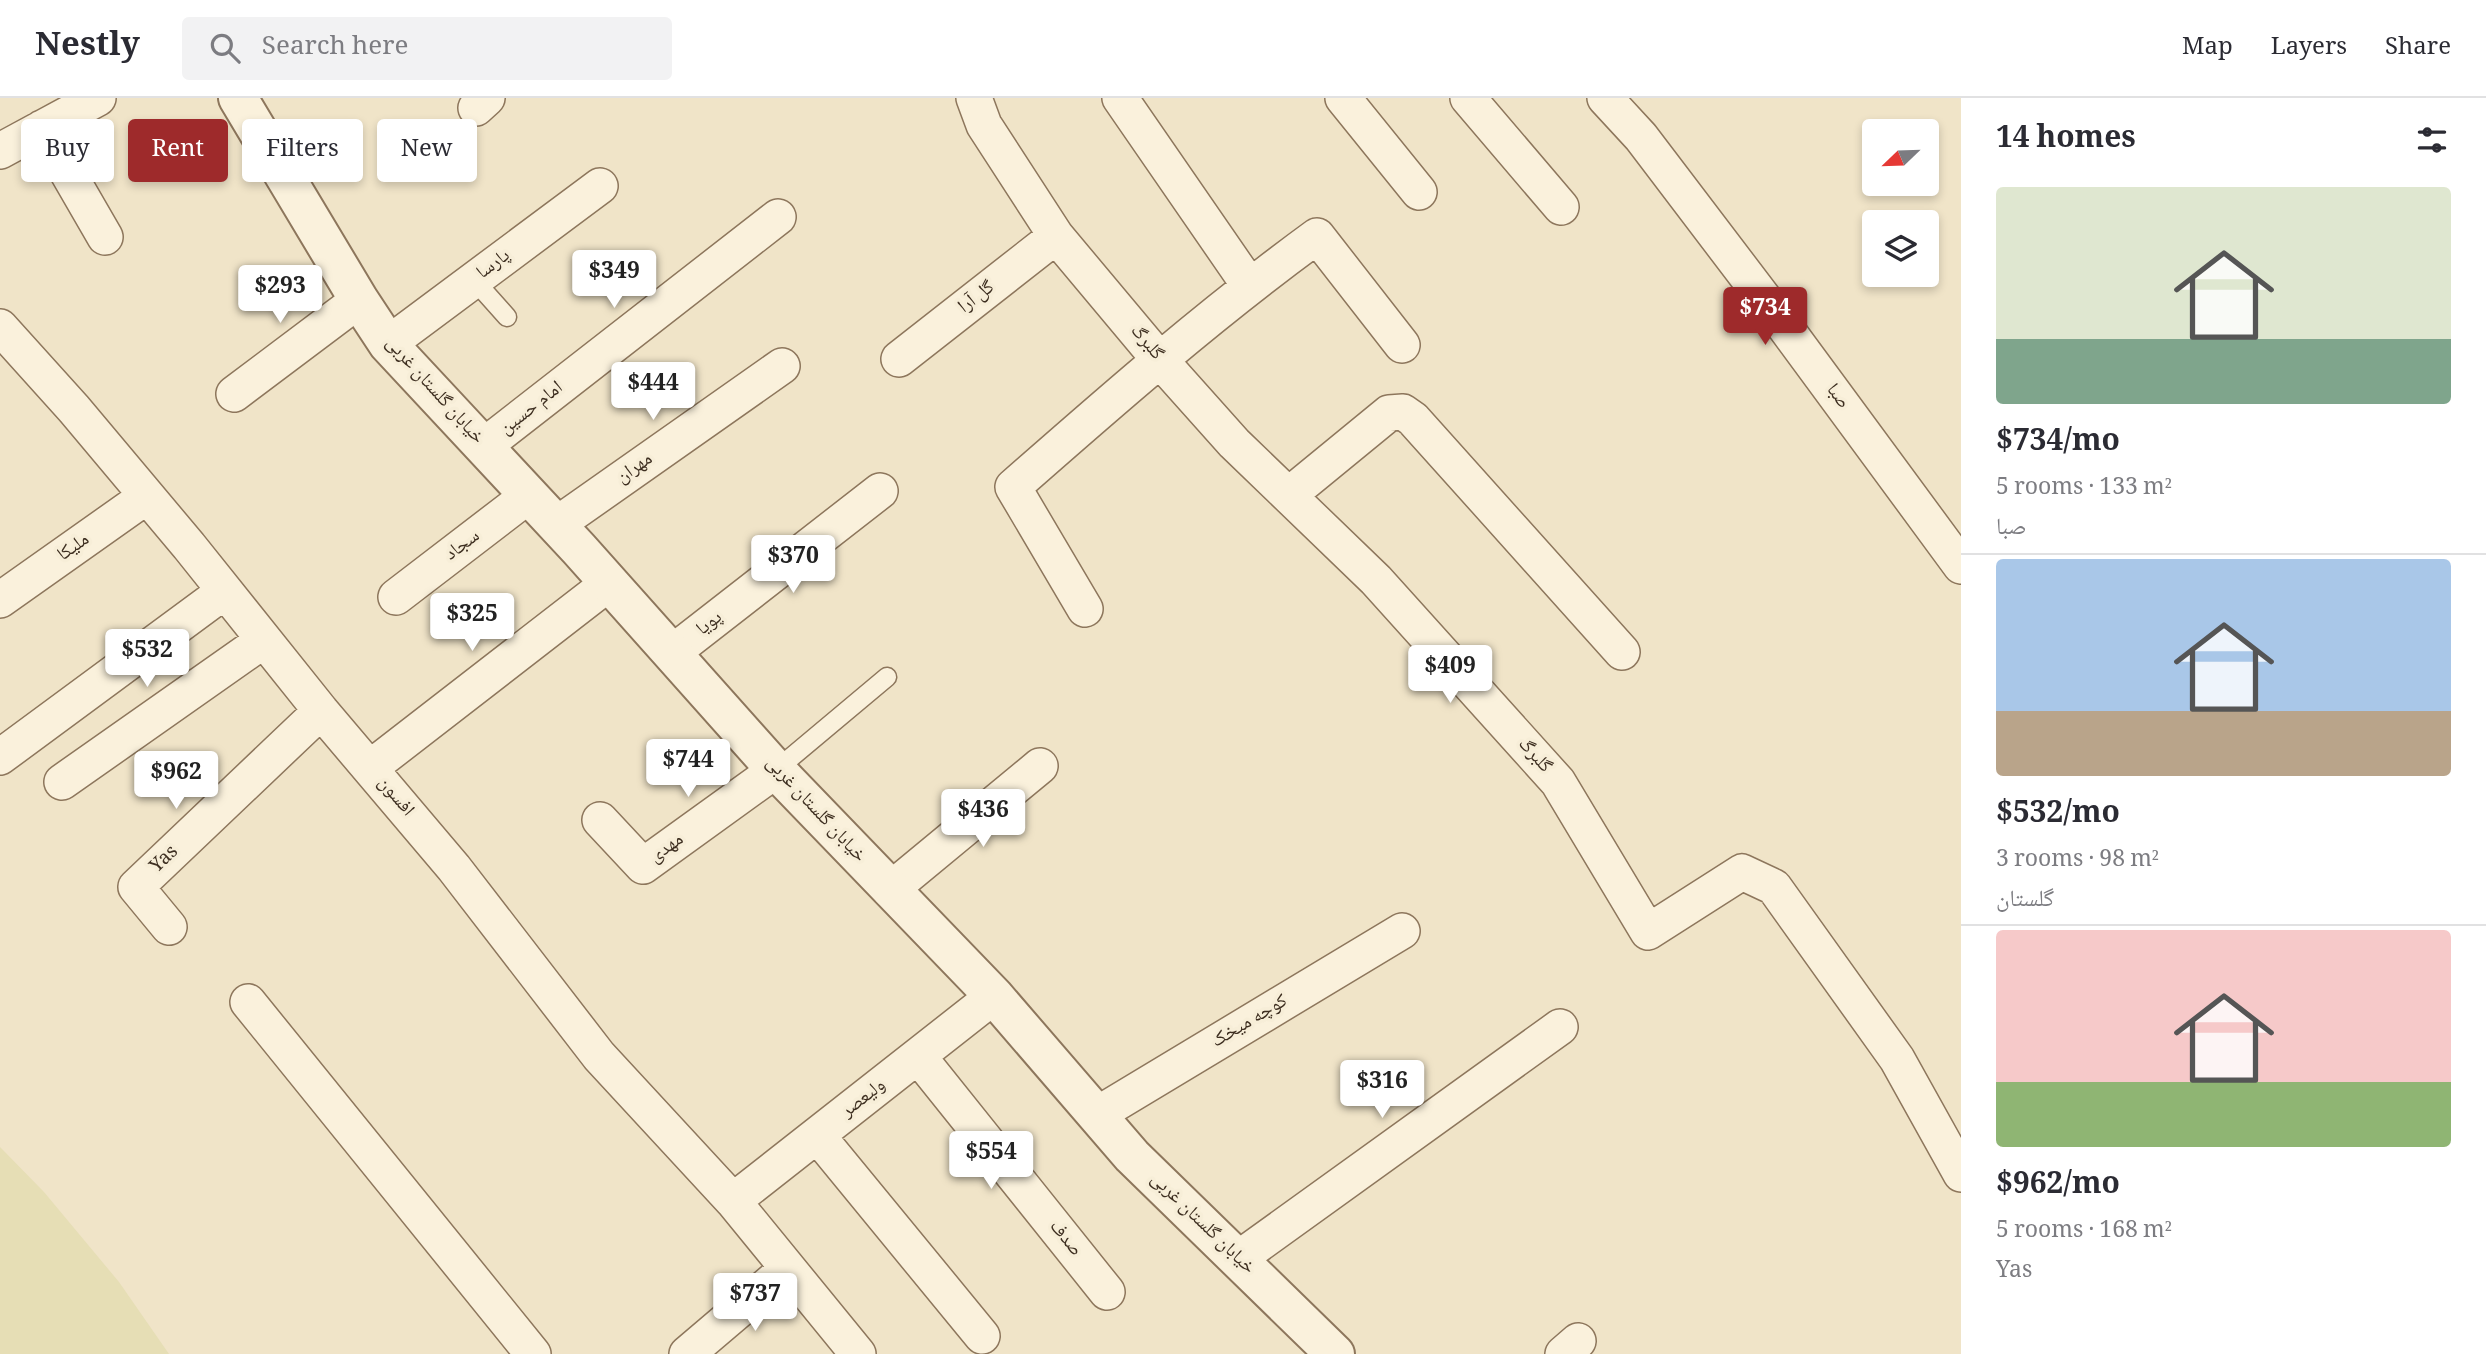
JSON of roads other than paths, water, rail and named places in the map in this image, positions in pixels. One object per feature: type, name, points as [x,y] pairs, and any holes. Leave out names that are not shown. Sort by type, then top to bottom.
[{"type":"street","points":[[59,119],[98,98]]},
{"type":"street","name":"خیابان گلستان غربی","points":[[238,98],[388,344],[529,495],[776,769],[994,996],[1132,1156],[1335,1354]]},
{"type":"street","name":"گلبرگ","points":[[974,98],[984,125],[1056,236],[1159,359],[1234,443],[1376,580],[1558,782],[1648,932],[1742,872],[1774,887],[1896,1059],[1961,1174]]},
{"type":"street","points":[[1120,98],[1249,285]]},
{"type":"street","points":[[1468,98],[1561,207]]},
{"type":"street","name":"صبا","points":[[1605,98],[1641,137],[1674,180],[1961,566]]},
{"type":"street","points":[[1357,103],[1419,192]]},
{"type":"street","points":[[0,151],[21,140]]},
{"type":"street","points":[[73,182],[105,237]]},
{"type":"street","name":"پارسا","points":[[388,344],[600,186]]},
{"type":"street","name":"امام حسین","points":[[484,446],[778,217]]},
{"type":"street","name":"گل آرا","points":[[899,359],[1056,236]]},
{"type":"street","points":[[1085,610],[1013,487],[1159,359],[1249,285],[1317,236],[1402,345]]},
{"type":"street","points":[[234,394],[359,300]]},
{"type":"street","name":"افسون","points":[[0,327],[74,409],[321,711],[454,867],[599,1056],[733,1201],[787,1269]]},
{"type":"street","name":"مهران","points":[[556,525],[782,366]]},
{"type":"street","points":[[1289,495],[1389,413],[1403,412],[1413,419],[1622,652]]},
{"type":"street","name":"پویا","points":[[672,653],[880,491]]},
{"type":"street","name":"سجاد","points":[[396,597],[529,495]]},
{"type":"street","name":"ملیکا","points":[[0,600],[147,496]]},
{"type":"street","points":[[370,768],[609,583]]},
{"type":"street","points":[[0,757],[225,591]]},
{"type":"street","points":[[62,782],[264,640]]},
{"type":"street","name":"Yas","points":[[169,927],[136,887],[321,711]]},
{"type":"street","points":[[890,890],[1040,766]]},
{"type":"street","name":"مهدی","points":[[600,820],[643,866],[776,769]]},
{"type":"street","name":"کوچه میخک","points":[[1098,1114],[1402,931]]},
{"type":"street","name":"ولیعصر","points":[[733,1201],[994,996]]},
{"type":"street","points":[[248,1002],[533,1354]]},
{"type":"street","points":[[1238,1259],[1560,1027]]},
{"type":"street","name":"صدف","points":[[918,1056],[1107,1292]]},
{"type":"street","points":[[817,1135],[982,1336]]},
{"type":"street","points":[[687,1354],[787,1269],[858,1354]]},
{"type":"lane","points":[[474,280],[507,317]]},
{"type":"lane","points":[[776,769],[887,677]]}]
